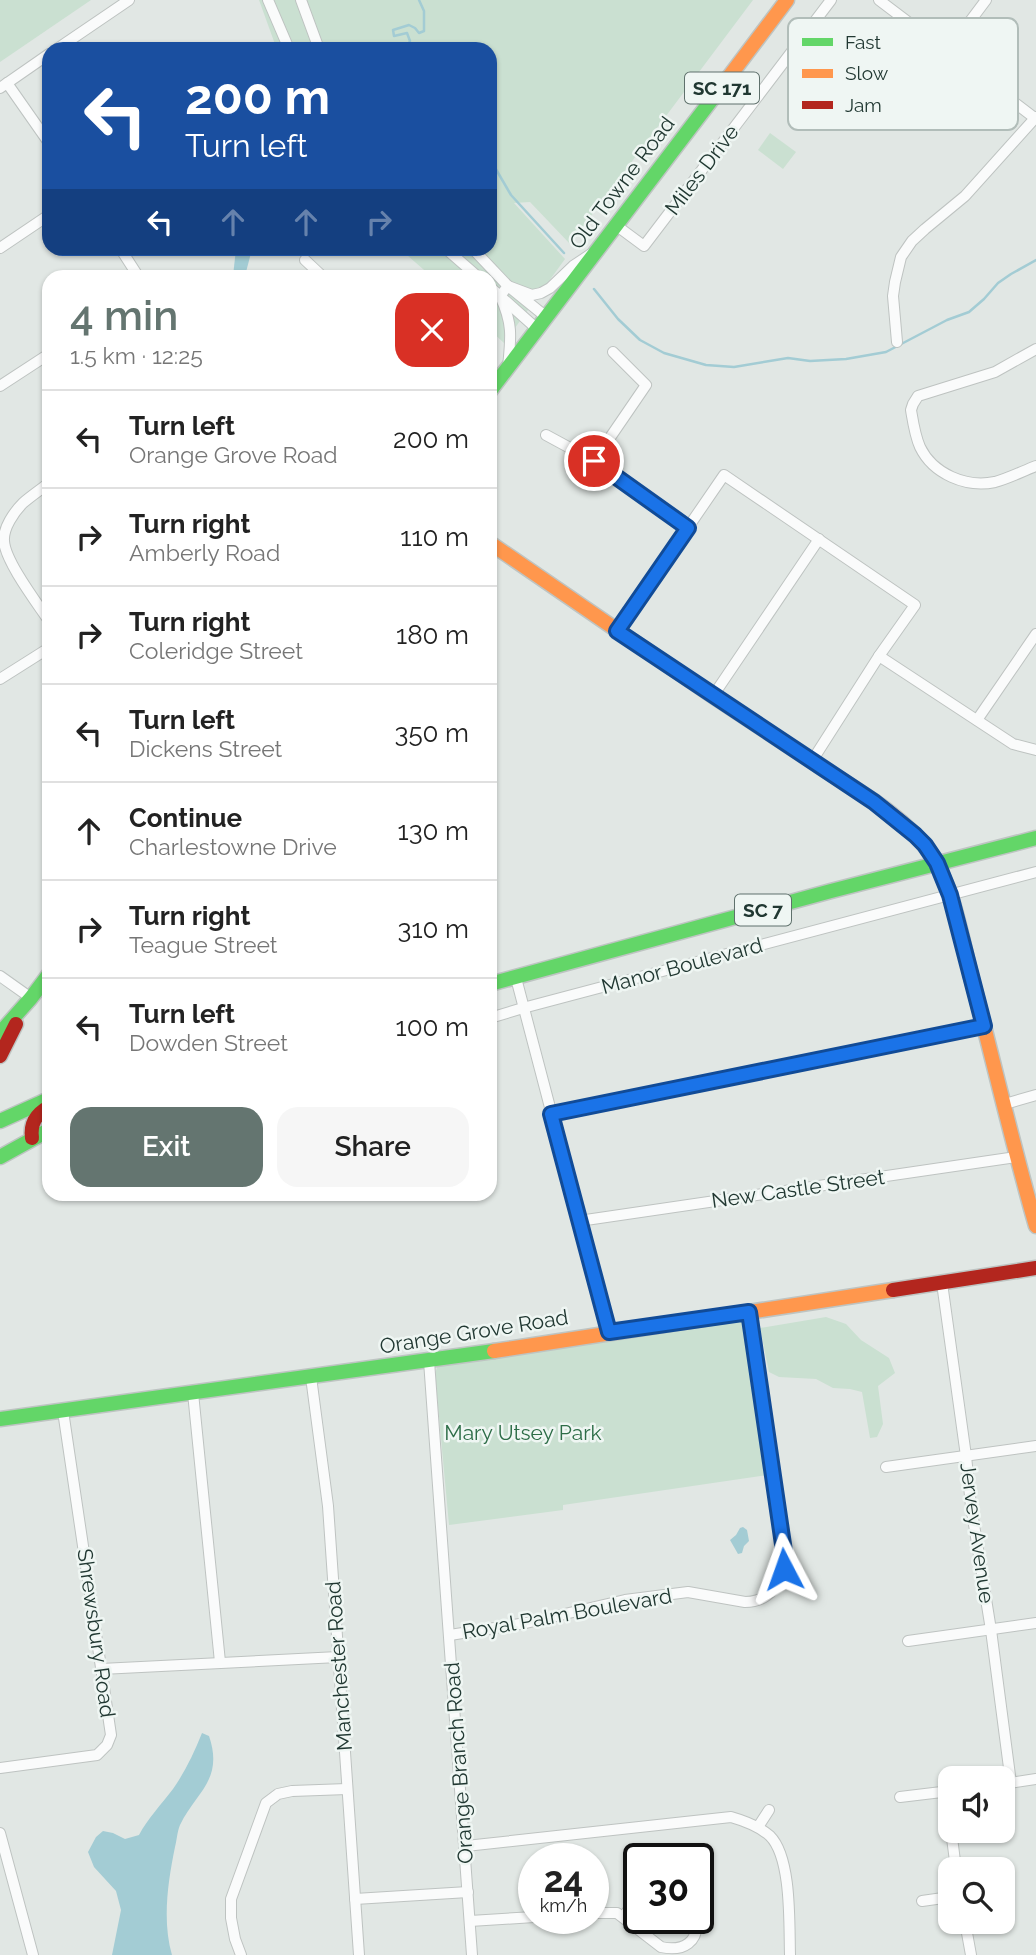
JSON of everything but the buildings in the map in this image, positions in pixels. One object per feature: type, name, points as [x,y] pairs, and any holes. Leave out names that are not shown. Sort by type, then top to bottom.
[{"type":"street","points":[[67,42],[129,0]]},
{"type":"street","points":[[268,0],[286,42]]},
{"type":"street","points":[[301,0],[316,42]]},
{"type":"street","name":"Old Towne Road","points":[[497,382],[786,0]]},
{"type":"street","name":"Miles Drive","points":[[817,18],[831,0]]},
{"type":"street","points":[[879,0],[903,18]]},
{"type":"street","points":[[972,18],[986,0]]},
{"type":"street","name":"Miles Drive","points":[[617,226],[644,246],[788,57]]},
{"type":"street","points":[[42,59],[4,85],[42,134]]},
{"type":"street","points":[[897,342],[893,296],[901,257],[912,241],[965,196],[1036,118],[1018,105]]},
{"type":"street","points":[[0,248],[42,220]]},
{"type":"street","points":[[508,286],[532,295],[541,293],[601,247]]},
{"type":"street","points":[[454,256],[470,270]]},
{"type":"street","points":[[480,256],[493,270]]},
{"type":"street","points":[[305,260],[316,270]]},
{"type":"street","points":[[497,274],[541,322]]},
{"type":"street","points":[[500,296],[508,286]]},
{"type":"street","points":[[497,293],[541,322]]},
{"type":"street","points":[[500,296],[510,321],[508,368]]},
{"type":"street","points":[[1036,349],[995,372],[919,396],[911,410],[920,447],[943,474],[964,481],[995,482],[1036,466]]},
{"type":"street","points":[[594,461],[646,385],[613,352]]},
{"type":"street","points":[[0,386],[42,359]]},
{"type":"street","points":[[547,435],[594,461],[688,528]]},
{"type":"street","points":[[617,631],[724,475],[915,605],[812,761]]},
{"type":"street","points":[[42,488],[16,510],[5,532],[4,541],[10,560],[42,610]]},
{"type":"street","points":[[713,696],[819,539]]},
{"type":"street","points":[[497,548],[895,818],[925,845],[937,863],[950,895],[1036,1226]]},
{"type":"street","points":[[977,720],[1036,634]]},
{"type":"street","points":[[0,679],[42,652]]},
{"type":"street","points":[[879,656],[1013,744],[1036,750]]},
{"type":"street","name":"SC 7","points":[[497,982],[1036,838]]},
{"type":"street","name":"Manor Boulevard","points":[[497,1016],[1036,872]]},
{"type":"street","points":[[0,976],[31,998]]},
{"type":"street","points":[[516,978],[609,1332]]},
{"type":"street","points":[[0,1033],[42,983]]},
{"type":"street","points":[[0,1056],[31,998]]},
{"type":"street","points":[[551,1114],[984,1026]]},
{"type":"street","points":[[1005,1104],[1036,1095]]},
{"type":"street","points":[[0,1121],[42,1102]]},
{"type":"street","points":[[32,1138],[31,1125],[42,1110]]},
{"type":"street","points":[[0,1157],[42,1133]]},
{"type":"street","name":"New Castle Street","points":[[579,1221],[1016,1157]]},
{"type":"street","name":"Orange Grove Road","points":[[0,1419],[429,1361],[1036,1268]]},
{"type":"street","name":"Jervey Avenue","points":[[942,1283],[971,1506],[992,1630],[1005,1766]]},
{"type":"street","name":"Royal Palm Boulevard","points":[[450,1635],[526,1623],[625,1600],[688,1592],[754,1602],[773,1591],[780,1581],[785,1558],[749,1312]]},
{"type":"street","name":"Orange Branch Road","points":[[429,1361],[472,1955]]},
{"type":"street","name":"Manchester Road","points":[[312,1377],[328,1506],[359,1955]]},
{"type":"street","points":[[192,1393],[220,1662]]},
{"type":"street","name":"Shrewsbury Road","points":[[0,1768],[97,1755],[107,1745],[111,1735],[63,1410]]},
{"type":"street","points":[[886,1467],[1036,1446]]},
{"type":"street","points":[[908,1641],[1036,1623]]},
{"type":"street","points":[[101,1670],[338,1657]]},
{"type":"street","points":[[1015,1782],[1036,1779]]},
{"type":"street","points":[[241,1955],[231,1918],[232,1899],[266,1803],[278,1794],[292,1791],[347,1788]]},
{"type":"street","points":[[900,1797],[938,1792]]},
{"type":"street","points":[[758,1828],[769,1810]]},
{"type":"street","points":[[466,1846],[731,1817],[744,1821],[771,1837],[786,1872],[790,1955]]},
{"type":"street","points":[[0,1833],[33,1955]]},
{"type":"street","points":[[355,1899],[468,1892]]},
{"type":"street","points":[[922,1901],[938,1899]]},
{"type":"street","points":[[609,1912],[623,1917]]},
{"type":"street","points":[[470,1921],[518,1918]]},
{"type":"street","points":[[645,1934],[667,1949],[688,1944],[696,1934]]},
{"type":"street","points":[[967,1934],[971,1955]]},
{"type":"green space","points":[[0,0],[91,0],[0,62]]},
{"type":"green space","points":[[259,0],[753,0],[570,244],[530,202],[514,203],[565,259],[504,343],[497,336],[497,270],[424,270],[408,256],[497,256],[497,42],[274,42]]},
{"type":"green space","points":[[770,133],[796,152],[783,169],[758,150]]},
{"type":"green space","points":[[826,1317],[846,1324],[861,1340],[889,1358],[895,1373],[878,1386],[883,1424],[877,1437],[870,1438],[862,1392],[833,1388],[816,1379],[779,1377],[769,1372],[760,1328]]},
{"type":"green space","name":"Mary Utsey Park","points":[[737,1319],[743,1321],[746,1326],[768,1475],[563,1505],[563,1510],[449,1525],[435,1373],[438,1365]]},
{"type":"water","points":[[235,256],[250,256],[247,270],[234,270]]},
{"type":"water","points":[[743,1527],[747,1530],[749,1541],[742,1553],[738,1554],[730,1540]]},
{"type":"water","points":[[202,1733],[209,1736],[213,1764],[206,1785],[186,1814],[178,1833],[167,1901],[167,1929],[172,1955],[112,1955],[121,1910],[116,1891],[94,1867],[88,1852],[96,1837],[103,1831],[125,1839],[139,1835],[173,1789]]},
{"type":"waterway","points":[[410,42],[407,33],[394,36],[393,30],[409,25],[419,33],[424,31],[424,11],[419,0]]},
{"type":"waterway","points":[[497,171],[511,195],[564,253]]},
{"type":"waterway","points":[[594,289],[618,319],[640,340],[664,353],[706,365],[734,367],[788,358],[810,361],[846,359],[886,352],[947,320],[969,312],[998,283],[1036,260]]},
{"type":"traffic: fast","points":[[497,382],[716,94]]},
{"type":"traffic: fast","points":[[497,982],[1036,838]]},
{"type":"traffic: fast","points":[[0,1033],[42,983]]},
{"type":"traffic: fast","points":[[0,1121],[42,1102]]},
{"type":"traffic: fast","points":[[0,1157],[42,1134]]},
{"type":"traffic: fast","points":[[0,1419],[494,1351]]},
{"type":"traffic: slow","points":[[716,94],[787,0]]},
{"type":"traffic: slow","points":[[497,548],[819,766]]},
{"type":"traffic: slow","points":[[971,976],[1036,1226]]},
{"type":"traffic: slow","points":[[494,1351],[893,1290]]},
{"type":"traffic: jam","points":[[819,766],[894,816],[930,853],[951,897],[971,976]]},
{"type":"traffic: jam","points":[[0,1056],[16,1024]]},
{"type":"traffic: jam","points":[[32,1138],[35,1120],[42,1112]]},
{"type":"traffic: jam","points":[[893,1290],[1036,1268]]},
{"type":"route","points":[[594,461],[688,528],[617,631],[874,802],[925,845],[937,863],[950,895],[984,1026],[551,1114],[609,1332],[749,1312],[785,1558],[784,1569]]}]
